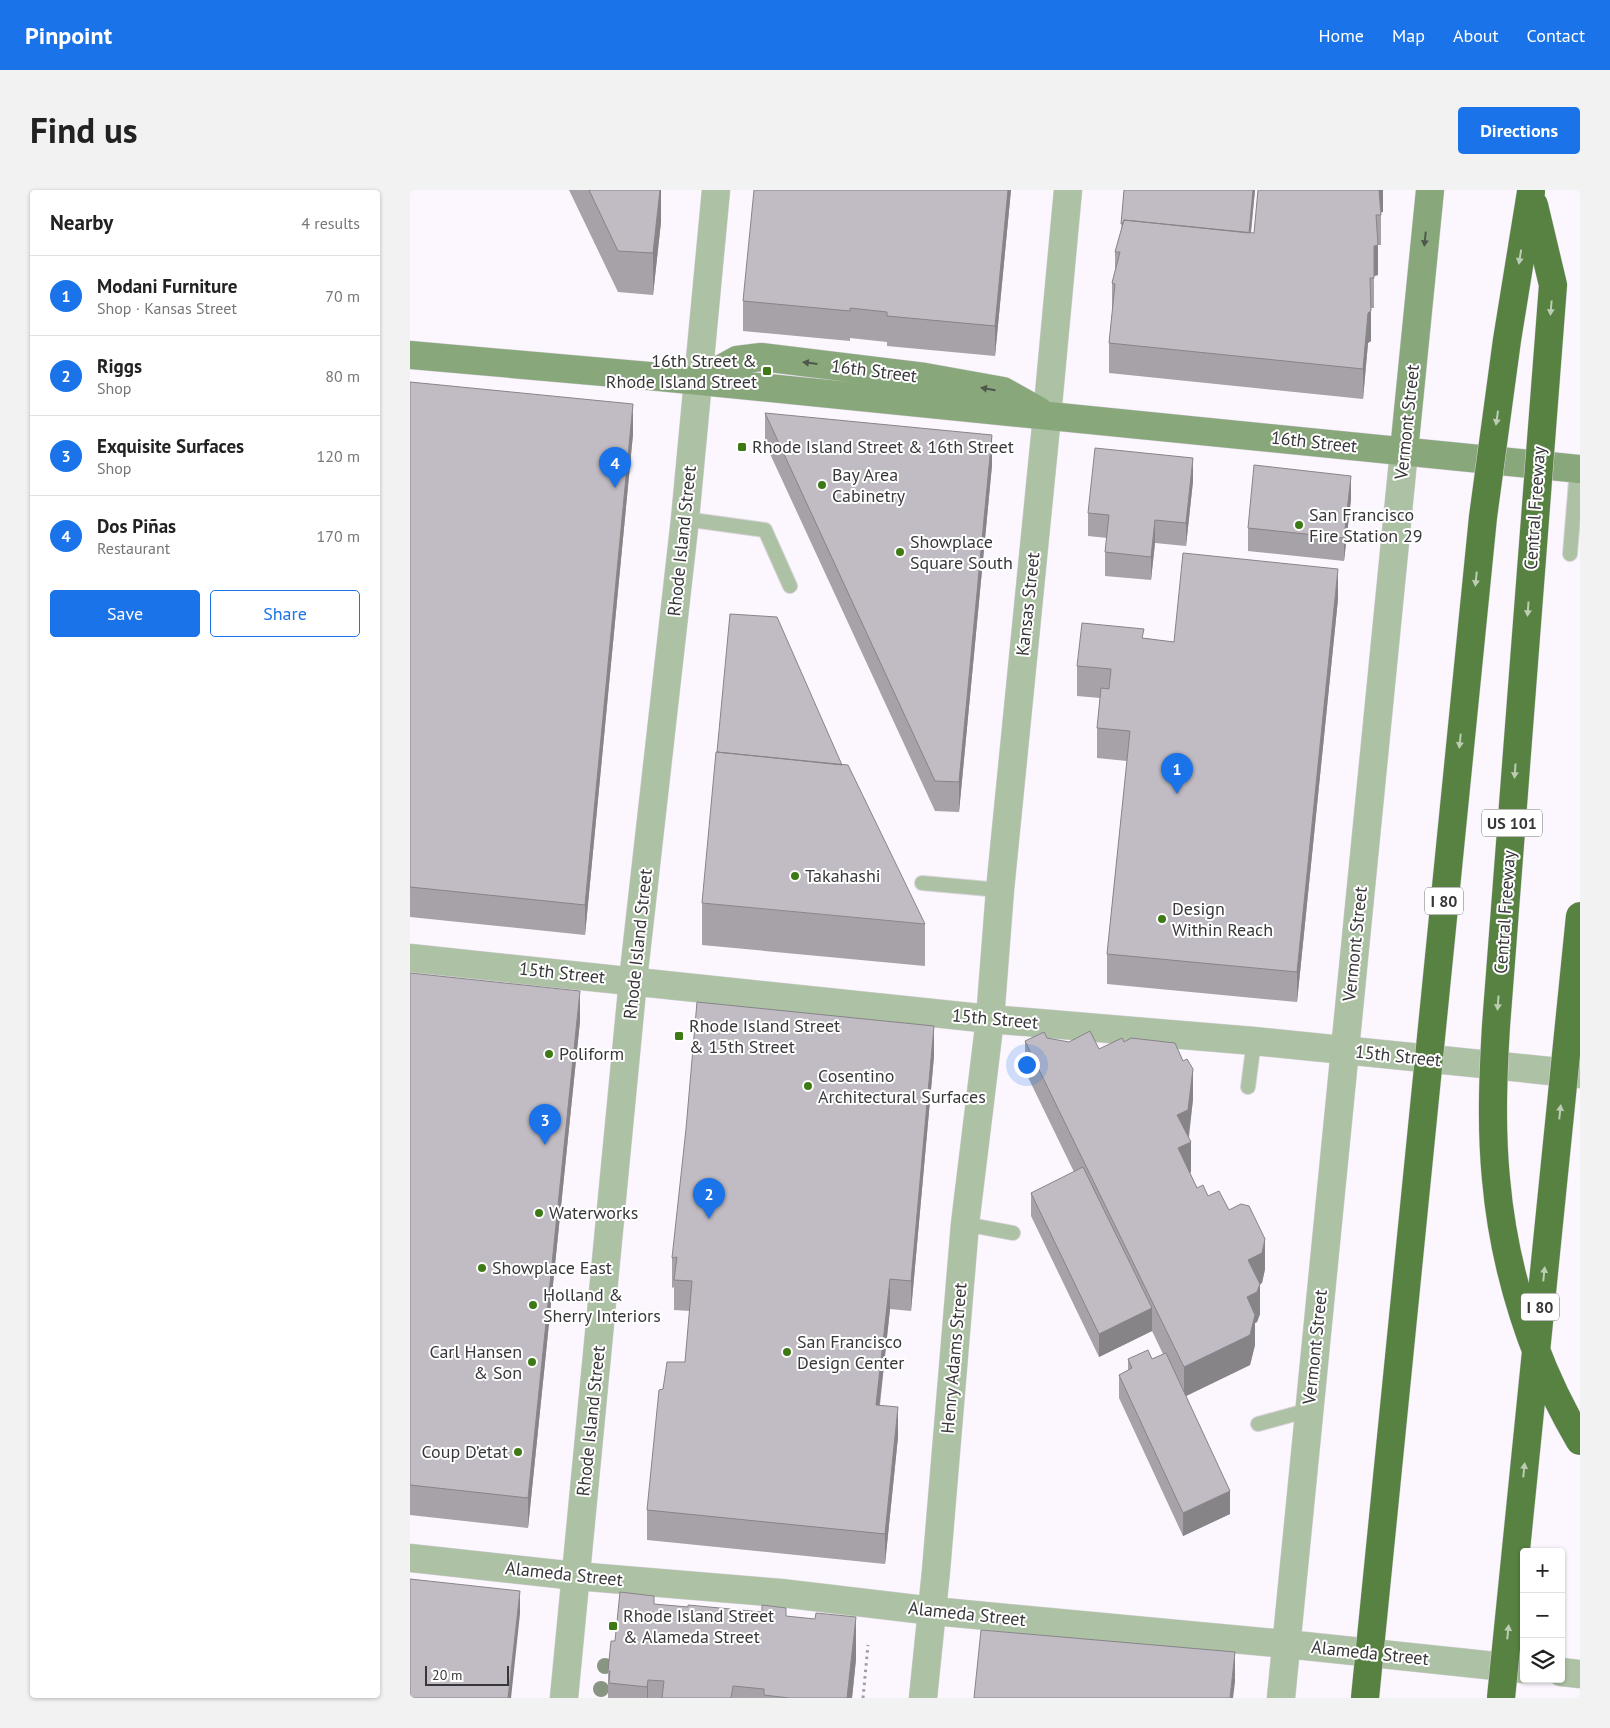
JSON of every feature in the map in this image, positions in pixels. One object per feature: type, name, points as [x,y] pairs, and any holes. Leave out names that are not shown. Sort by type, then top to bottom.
[{"type":"highway","name":"Central Freeway","points":[[1531,192],[1553,285],[1496,1026],[1493,1086],[1493,1147],[1499,1210],[1520,1303],[1545,1373],[1580,1441]]},
{"type":"highway","name":"I 80","points":[[1365,1698],[1483,517],[1531,192]]},
{"type":"highway","name":"I 80","points":[[1501,1698],[1580,916]]},
{"type":"main road","name":"Vermont Street","points":[[1404,451],[1430,190]]},
{"type":"main road","name":"16th Street","points":[[410,355],[699,381],[1579,469]]},
{"type":"street","name":"Rhode Island Street","points":[[564,1698],[633,980],[685,520],[716,190]]},
{"type":"street","name":"Kansas Street","points":[[990,1019],[1000,890],[1068,190]]},
{"type":"street","name":"Vermont Street","points":[[1281,1698],[1404,451]]},
{"type":"street","name":"15th Street","points":[[410,958],[990,1019],[1254,1041],[1580,1074]]},
{"type":"street","name":"Henry Adams Street","points":[[923,1698],[933,1611],[965,1224],[990,1019]]},
{"type":"street","name":"Alameda Street","points":[[410,1558],[576,1576],[781,1593],[933,1611],[1286,1644],[1520,1669]]},
{"type":"street","points":[[1565,1672],[1580,1674]]},
{"type":"lane","points":[[1570,554],[1579,469]]},
{"type":"lane","points":[[685,520],[765,530],[790,586]]},
{"type":"lane","points":[[922,883],[1000,890]]},
{"type":"lane","points":[[1248,1088],[1254,1041]]},
{"type":"lane","points":[[965,1224],[1013,1233]]},
{"type":"lane","points":[[1258,1424],[1309,1410]]},
{"type":"path","points":[[863,1698],[868,1645]]},
{"type":"building","points":[[589,190],[660,190],[653,253],[618,251]]},
{"type":"building","points":[[754,190],[1008,190],[995,326],[887,316],[887,312],[850,308],[850,311],[743,301]]},
{"type":"building","points":[[1124,190],[1253,190],[1249,233],[1124,220],[1121,224]]},
{"type":"building","points":[[1258,190],[1379,190],[1381,215],[1376,215],[1378,245],[1374,246],[1374,278],[1370,278],[1371,311],[1368,313],[1363,369],[1109,343],[1115,284],[1112,283],[1120,252],[1115,252],[1124,220],[1254,233]]},
{"type":"building","points":[[410,382],[633,404],[585,905],[410,887]]},
{"type":"building","name":"Showplace Square South","points":[[765,413],[992,435],[959,782],[935,781]]},
{"type":"building","points":[[1095,448],[1193,458],[1186,523],[1155,520],[1151,557],[1105,552],[1109,515],[1088,513]]},
{"type":"building","name":"San Francisco Fire Station 29","points":[[1254,465],[1351,476],[1344,538],[1248,528]]},
{"type":"building","points":[[1183,553],[1338,569],[1297,972],[1107,954],[1130,731],[1097,728],[1101,688],[1109,689],[1111,669],[1077,666],[1082,623],[1144,629],[1142,638],[1174,642]]},
{"type":"building","points":[[730,614],[777,617],[842,765],[717,752]]},
{"type":"building","name":"Takahashi","points":[[716,752],[848,765],[925,924],[702,903]]},
{"type":"building","name":"Showplace East","points":[[410,973],[580,991],[528,1498],[410,1485]]},
{"type":"building","points":[[697,1002],[934,1026],[911,1281],[890,1279],[876,1405],[898,1407],[885,1534],[647,1510],[659,1390],[663,1389],[667,1362],[685,1362],[692,1281],[674,1280],[677,1257],[672,1258]]},
{"type":"building","points":[[1090,1031],[1099,1049],[1122,1038],[1124,1042],[1131,1038],[1175,1043],[1183,1061],[1187,1059],[1193,1069],[1188,1110],[1177,1115],[1191,1142],[1178,1148],[1197,1188],[1203,1185],[1208,1196],[1219,1191],[1229,1210],[1241,1204],[1249,1206],[1265,1239],[1262,1253],[1248,1260],[1260,1284],[1257,1292],[1247,1297],[1255,1315],[1250,1335],[1184,1367],[1025,1041],[1044,1032],[1047,1038],[1069,1042]]},
{"type":"building","points":[[1083,1167],[1152,1308],[1099,1334],[1031,1193]]},
{"type":"building","points":[[1148,1350],[1152,1359],[1166,1353],[1230,1491],[1183,1513],[1119,1375],[1132,1368],[1128,1359]]},
{"type":"building","points":[[410,1579],[520,1591],[508,1698],[410,1698]]},
{"type":"building","points":[[620,1592],[654,1596],[654,1604],[688,1607],[688,1605],[762,1612],[762,1605],[786,1608],[786,1616],[815,1619],[816,1613],[856,1617],[847,1698],[789,1698],[764,1695],[764,1689],[733,1686],[731,1698],[662,1698],[664,1681],[648,1680],[647,1687],[609,1683],[610,1671],[608,1671],[611,1641],[615,1641]]},
{"type":"building","points":[[981,1630],[1235,1652],[1230,1698],[974,1698]]},
{"type":"place","name":"16th Street & Rhode Island Street","points":[[767,371]]},
{"type":"place","name":"Rhode Island Street & 16th Street","points":[[742,447]]},
{"type":"place","name":"Bay Area Cabinetry","points":[[822,485]]},
{"type":"place","name":"Dos Piñas","points":[[615,488]]},
{"type":"place","name":"San Francisco Fire Station 29","points":[[1299,525]]},
{"type":"place","name":"Showplace Square South","points":[[900,552]]},
{"type":"place","name":"Modani Furniture","points":[[1177,794]]},
{"type":"place","name":"Takahashi","points":[[795,876]]},
{"type":"place","name":"Design Within Reach","points":[[1162,919]]},
{"type":"place","name":"Rhode Island Street & 15th Street","points":[[679,1036]]},
{"type":"place","name":"Poliform","points":[[549,1054]]},
{"type":"place","name":"Cosentino Architectural Surfaces","points":[[808,1086]]},
{"type":"place","name":"Exquisite Surfaces","points":[[545,1145]]},
{"type":"place","name":"Waterworks","points":[[539,1213]]},
{"type":"place","name":"Riggs","points":[[709,1219]]},
{"type":"place","name":"Showplace East","points":[[482,1268]]},
{"type":"place","name":"Holland & Sherry Interiors","points":[[533,1305]]},
{"type":"place","name":"San Francisco Design Center","points":[[787,1352]]},
{"type":"place","name":"Carl Hansen & Son","points":[[532,1362]]},
{"type":"place","name":"Coup D’etat","points":[[518,1452]]},
{"type":"place","name":"Rhode Island Street & Alameda Street","points":[[613,1626]]}]
